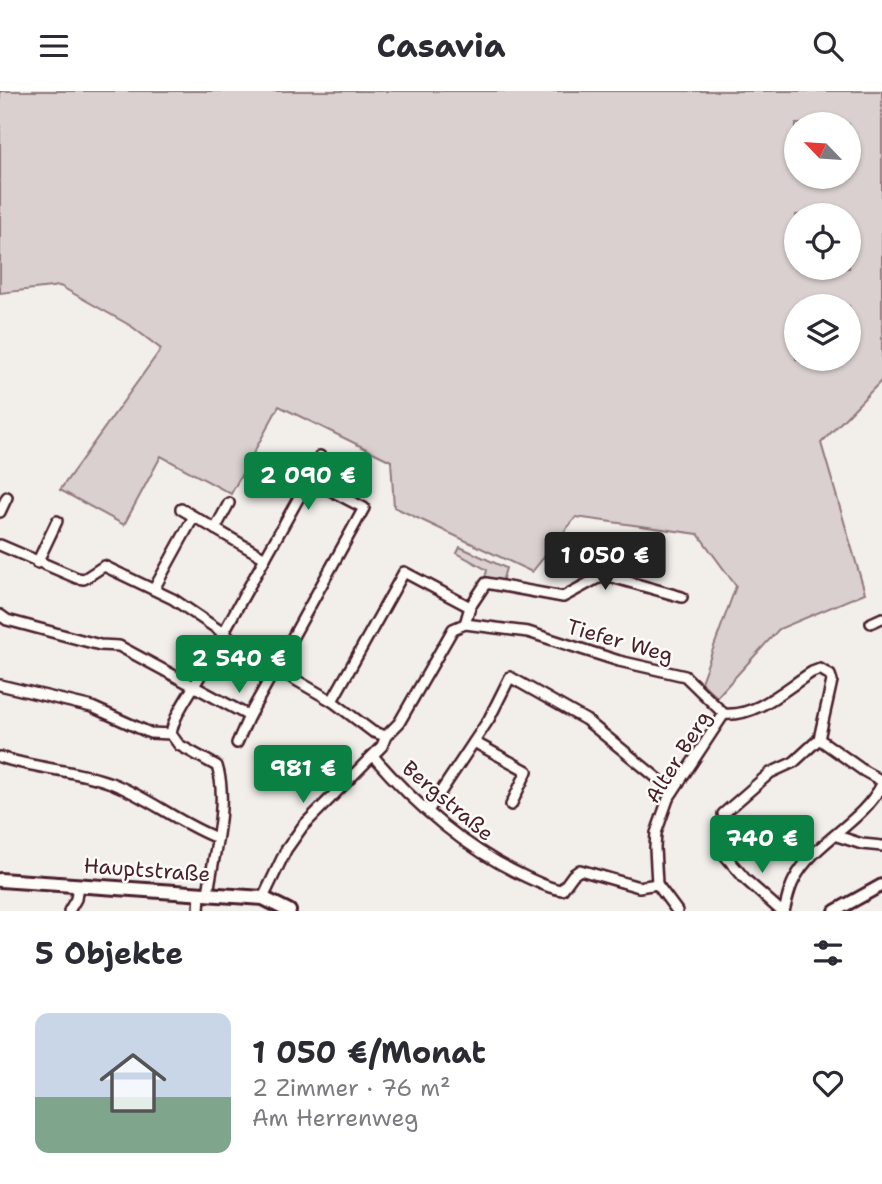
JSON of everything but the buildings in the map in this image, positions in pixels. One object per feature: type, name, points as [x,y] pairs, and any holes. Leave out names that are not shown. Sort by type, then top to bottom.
[{"type":"main road","name":"Hauptstraße","points":[[0,880],[263,898],[289,911]]},
{"type":"street","points":[[199,911],[217,838],[221,783],[217,766],[179,745],[171,734],[173,725],[320,456]]},
{"type":"street","points":[[237,743],[249,716],[364,508],[309,479]]},
{"type":"street","points":[[0,512],[7,497]]},
{"type":"street","points":[[215,529],[229,503]]},
{"type":"street","points":[[181,509],[265,558]]},
{"type":"street","points":[[154,589],[193,518]]},
{"type":"street","points":[[37,563],[57,521]]},
{"type":"street","points":[[0,545],[37,563],[84,579],[104,566],[154,589],[275,668],[332,701],[373,732],[386,736],[373,756],[303,826],[286,850],[263,898]]},
{"type":"street","points":[[332,701],[404,572],[470,607]]},
{"type":"street","points":[[465,624],[470,607],[486,583],[563,597],[596,579],[608,576],[682,597]]},
{"type":"street","points":[[0,615],[7,620],[67,637],[100,645],[119,646],[249,716]]},
{"type":"street","points":[[871,624],[882,618]]},
{"type":"street","name":"Tiefer Weg","points":[[386,736],[399,723],[453,629],[465,624],[528,632],[620,661],[685,677],[724,714]]},
{"type":"street","name":"Alter Berg","points":[[657,884],[656,833],[665,805],[724,714],[738,714],[754,709],[820,669],[830,675],[832,681],[819,739]]},
{"type":"street","points":[[428,811],[474,742],[510,677],[586,720],[673,791]]},
{"type":"street","points":[[0,685],[92,707],[150,733],[171,734]]},
{"type":"street","points":[[723,814],[770,773],[794,762],[819,739],[882,783],[865,807],[806,863],[796,876],[783,911],[746,880],[722,852],[740,836]]},
{"type":"street","points":[[474,742],[527,771],[511,805]]},
{"type":"street","name":"Bergstraße","points":[[373,756],[395,781],[428,811],[476,851],[507,868],[562,890],[573,874],[580,870],[639,887],[657,884]]},
{"type":"street","points":[[0,757],[107,781],[217,838]]},
{"type":"street","points":[[837,836],[862,844],[882,846]]},
{"type":"street","points":[[69,911],[76,899],[78,884]]},
{"type":"street","points":[[657,884],[677,911]]},
{"type":"street","points":[[835,911],[882,884]]},
{"type":"shaded area","points":[[0,91],[882,91],[882,380],[821,443],[865,593],[779,629],[717,697],[701,682],[736,586],[698,534],[576,517],[532,572],[394,507],[391,461],[279,406],[231,494],[161,456],[124,525],[60,490],[161,349],[131,326],[60,286],[0,293]]},
{"type":"shaded area","points":[[460,547],[506,568],[502,582],[485,578],[487,570],[457,553]]}]
